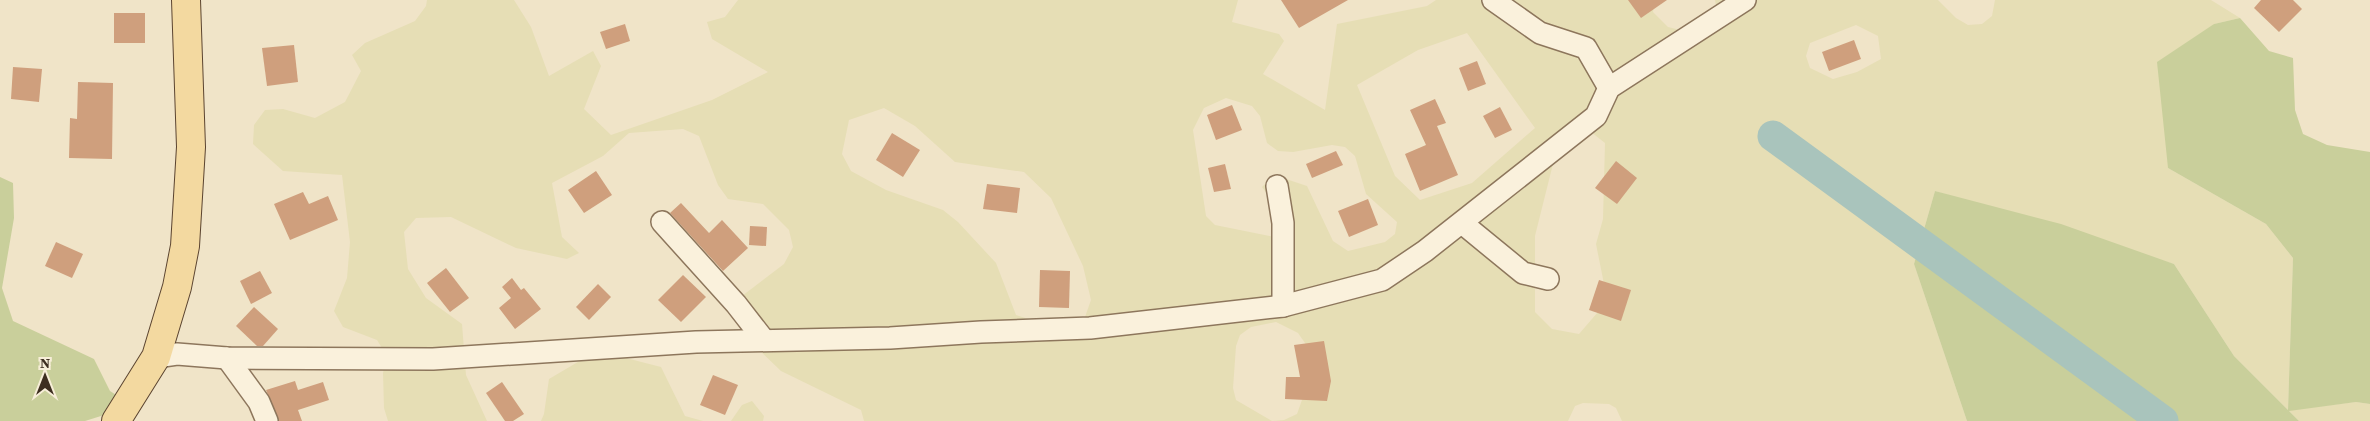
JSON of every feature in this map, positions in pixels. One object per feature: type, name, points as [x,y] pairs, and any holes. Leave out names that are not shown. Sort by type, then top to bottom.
[{"type":"main road","points":[[116,421],[156,357],[177,287],[185,246],[191,148],[186,0]]},
{"type":"street","points":[[1493,0],[1540,34],[1586,48],[1609,88]]},
{"type":"street","points":[[156,357],[177,354],[227,358],[433,359],[696,342],[890,338],[1090,328],[1283,306],[1382,280],[1425,252],[1596,116],[1609,88],[1744,0]]},
{"type":"street","points":[[1277,186],[1283,223],[1283,306]]},
{"type":"street","points":[[662,222],[736,304],[764,340]]},
{"type":"street","points":[[1462,223],[1522,273],[1548,278]]},
{"type":"street","points":[[227,358],[259,402],[268,421]]},
{"type":"shaded area","points":[[427,0],[514,0],[531,27],[549,76],[593,51],[601,66],[584,109],[611,135],[712,100],[768,72],[712,39],[707,22],[725,17],[738,0],[1238,0],[1232,22],[1279,34],[1284,41],[1263,74],[1325,110],[1337,24],[1427,6],[1436,0],[1655,0],[1653,12],[1668,27],[1688,32],[1718,18],[1715,0],[1938,0],[1956,18],[1968,25],[1982,24],[1992,16],[1995,0],[2211,0],[2240,18],[2214,24],[2168,168],[2266,224],[2293,258],[2288,410],[2234,356],[2174,264],[1935,191],[1914,264],[1967,421],[1622,421],[1616,408],[1609,404],[1583,403],[1575,406],[1568,421],[1272,421],[864,421],[861,410],[781,371],[756,347],[742,296],[784,264],[793,247],[789,230],[763,204],[728,199],[718,185],[699,136],[683,129],[629,133],[603,156],[552,183],[562,237],[579,253],[567,259],[516,248],[451,217],[416,218],[404,232],[408,269],[426,298],[462,324],[466,375],[487,421],[388,421],[384,408],[383,373],[387,356],[377,340],[343,327],[334,311],[347,278],[350,242],[342,175],[283,171],[253,144],[254,125],[265,110],[283,109],[315,118],[345,102],[361,71],[352,55],[365,43],[415,21],[426,6]],"holes":[[[1856,25],[1878,36],[1881,59],[1857,72],[1833,79],[1810,68],[1806,56],[1810,43]],[[1467,33],[1535,128],[1472,183],[1420,200],[1395,176],[1357,85],[1418,50]],[[1226,98],[1252,106],[1260,116],[1267,143],[1278,151],[1293,152],[1332,145],[1345,147],[1355,156],[1366,194],[1397,222],[1395,234],[1385,242],[1348,251],[1333,241],[1307,186],[1283,178],[1271,178],[1262,187],[1286,218],[1275,237],[1215,225],[1206,216],[1193,130],[1204,108]],[[884,108],[915,126],[955,162],[1024,172],[1051,198],[1083,266],[1091,300],[1085,317],[1050,326],[1016,315],[996,263],[958,222],[943,210],[886,190],[851,171],[842,154],[849,120]],[[1586,128],[1605,143],[1603,219],[1596,244],[1606,294],[1604,305],[1579,334],[1552,329],[1535,312],[1535,236],[1556,152]],[[1276,322],[1298,333],[1312,353],[1314,366],[1297,414],[1284,420],[1272,421],[1236,400],[1233,388],[1236,346],[1240,335],[1251,327]]]},
{"type":"shaded area","points":[[622,357],[661,367],[685,416],[703,421],[541,421],[544,414],[549,379],[583,359]]},
{"type":"shaded area","points":[[752,401],[764,416],[763,421],[731,421],[742,405]]},
{"type":"shaded area","points":[[2356,402],[2370,404],[2370,421],[2299,421],[2288,410]]},
{"type":"green space","points":[[2240,18],[2269,51],[2293,58],[2295,110],[2303,134],[2327,145],[2370,152],[2370,404],[2356,402],[2289,411],[2299,421],[1967,421],[1914,264],[1935,191],[2061,224],[2174,264],[2234,356],[2288,410],[2293,258],[2266,224],[2168,168],[2157,62],[2214,24]]},
{"type":"green space","points":[[0,177],[13,183],[14,218],[2,288],[13,321],[94,359],[110,391],[133,406],[85,421],[0,421]]},
{"type":"building","points":[[1281,0],[1348,0],[1299,28]]},
{"type":"building","points":[[1628,0],[1667,0],[1641,18]]},
{"type":"building","points":[[2261,0],[2293,0],[2302,9],[2279,32],[2254,8]]},
{"type":"building","points":[[114,13],[145,13],[145,43],[114,43]]},
{"type":"building","points":[[625,24],[630,41],[606,49],[600,32]]},
{"type":"building","points":[[1854,40],[1861,59],[1829,71],[1822,52]]},
{"type":"building","points":[[294,45],[298,82],[267,86],[262,48]]},
{"type":"building","points":[[1477,61],[1486,84],[1468,91],[1459,68]]},
{"type":"building","points":[[13,67],[42,69],[39,102],[11,99]]},
{"type":"building","points":[[78,82],[113,83],[112,159],[69,158],[70,118],[77,119]]},
{"type":"building","points":[[1435,99],[1446,123],[1437,126],[1458,175],[1420,191],[1405,154],[1426,145],[1410,110]]},
{"type":"building","points":[[1232,105],[1242,130],[1216,140],[1207,115]]},
{"type":"building","points":[[1500,107],[1512,130],[1495,138],[1483,116]]},
{"type":"building","points":[[892,133],[920,150],[903,177],[876,160]]},
{"type":"building","points":[[1336,151],[1343,165],[1312,178],[1306,164]]},
{"type":"building","points":[[1616,161],[1637,178],[1617,204],[1595,188]]},
{"type":"building","points":[[1225,164],[1231,189],[1214,192],[1208,168]]},
{"type":"building","points":[[596,171],[612,195],[584,213],[568,190]]},
{"type":"building","points":[[987,184],[1020,188],[1017,213],[983,209]]},
{"type":"building","points":[[303,192],[309,204],[328,196],[338,220],[290,240],[274,204]]},
{"type":"building","points":[[1368,199],[1378,225],[1349,237],[1338,211]]},
{"type":"building","points":[[681,203],[709,233],[722,220],[748,248],[723,271],[670,213]]},
{"type":"building","points":[[750,226],[767,227],[766,246],[749,245]]},
{"type":"building","points":[[56,242],[83,254],[72,278],[45,266]]},
{"type":"building","points":[[446,268],[469,298],[450,312],[427,283]]},
{"type":"building","points":[[1040,270],[1070,271],[1069,308],[1039,307]]},
{"type":"building","points":[[260,271],[272,293],[251,304],[240,281]]},
{"type":"building","points":[[683,275],[706,297],[681,322],[658,300]]},
{"type":"building","points":[[512,278],[521,290],[524,288],[541,309],[515,329],[499,308],[511,298],[502,287]]},
{"type":"building","points":[[1599,280],[1631,290],[1621,321],[1589,310]]},
{"type":"building","points":[[598,284],[611,297],[589,320],[576,307]]},
{"type":"building","points":[[254,307],[278,329],[263,346],[257,346],[236,326]]},
{"type":"building","points":[[1324,341],[1331,381],[1327,401],[1285,399],[1286,377],[1300,377],[1294,345]]},
{"type":"building","points":[[713,375],[738,385],[725,415],[700,405]]},
{"type":"building","points":[[295,381],[298,390],[323,382],[329,400],[298,410],[302,421],[279,421],[266,390]]},
{"type":"building","points":[[502,382],[524,414],[513,421],[505,421],[486,393]]},
{"type":"waterway","points":[[1773,136],[2163,421]]}]
